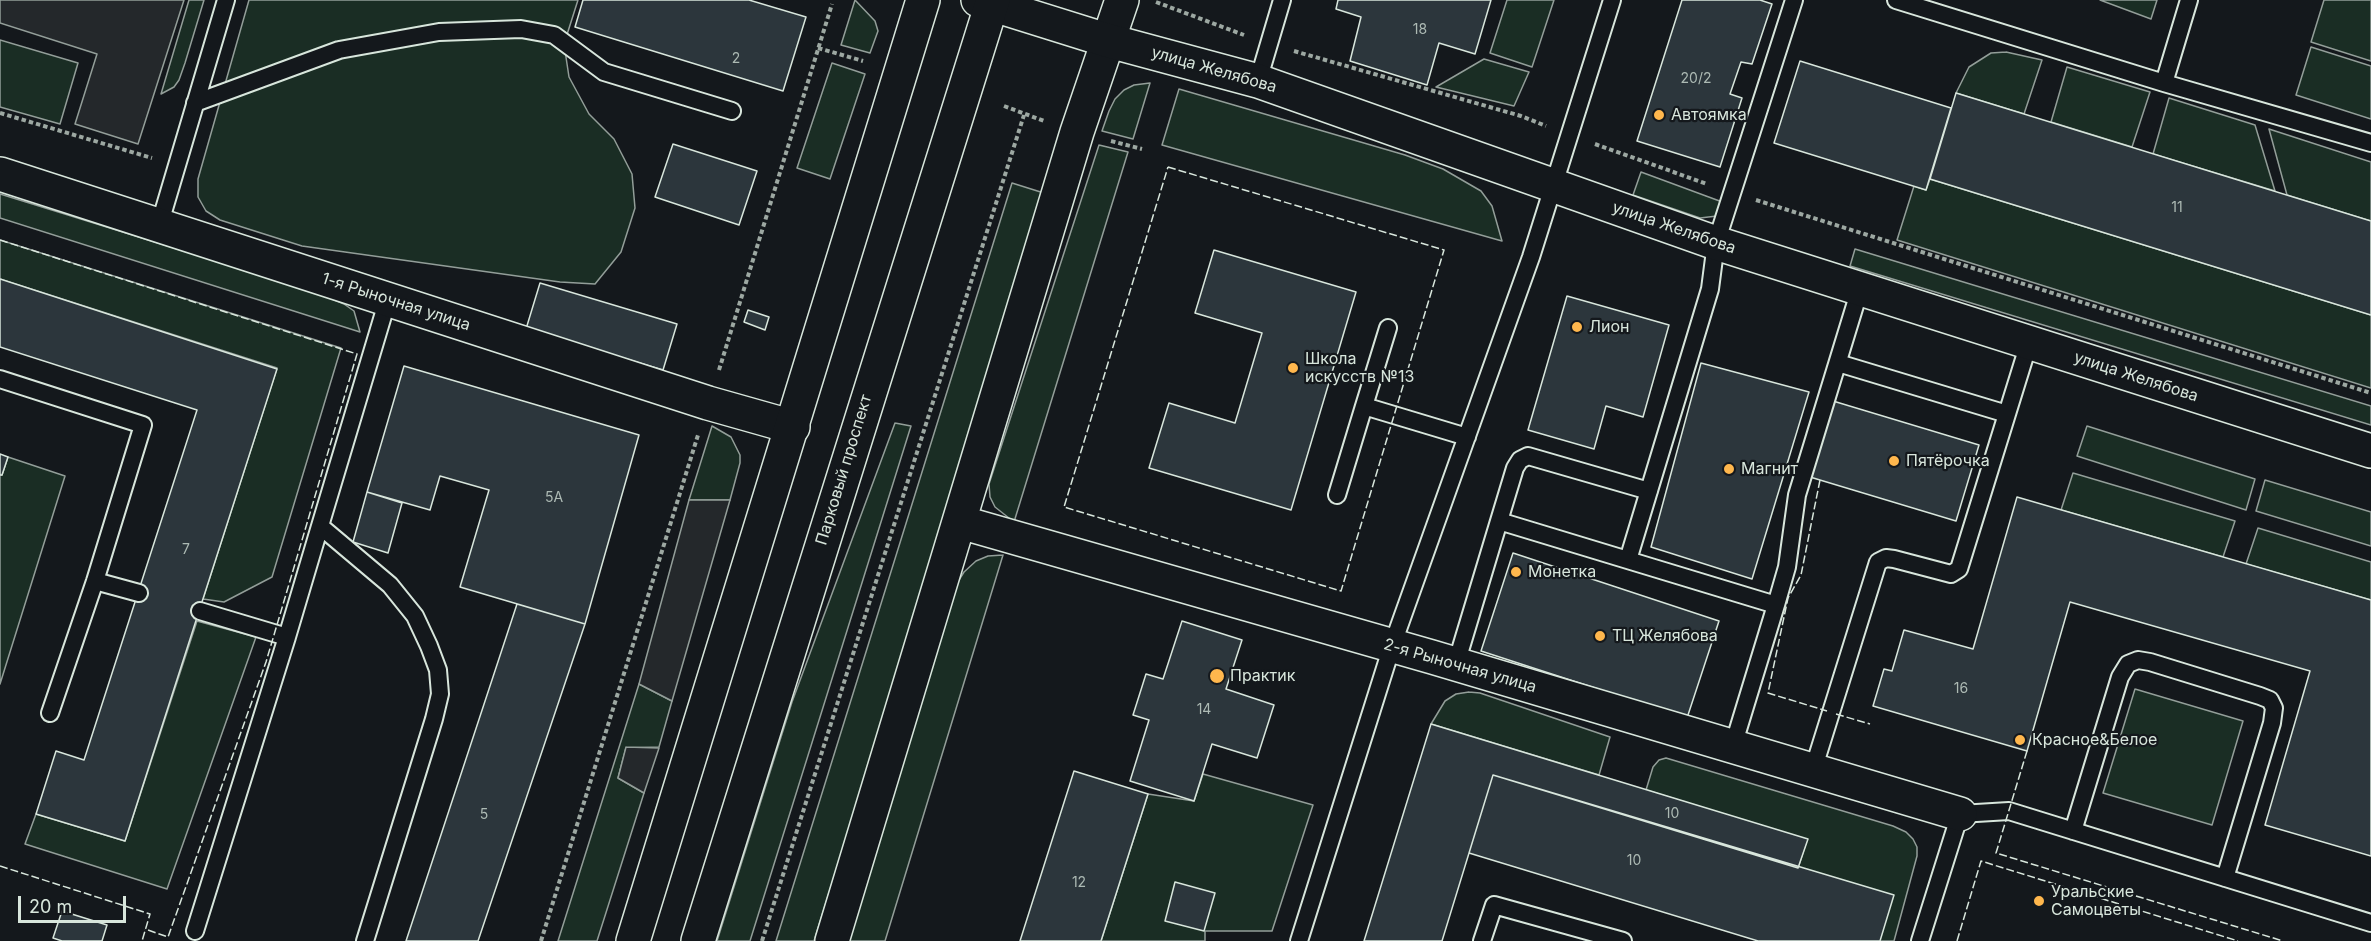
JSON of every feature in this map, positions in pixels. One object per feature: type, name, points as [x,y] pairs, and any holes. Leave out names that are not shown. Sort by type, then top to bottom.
[{"type":"street","points":[[633,941],[923,0]]},
{"type":"street","points":[[832,941],[1106,40],[1122,0]]},
{"type":"street","name":"улица Желябова","points":[[987,1],[1106,40],[1258,81],[1716,243],[2371,451]]},
{"type":"street","name":"Парковый проспект","points":[[698,941],[987,1]]},
{"type":"street","name":"1-я Рыночная улица","points":[[0,174],[708,403],[793,427]]},
{"type":"street","name":"2-я Рыночная улица","points":[[960,522],[1456,664],[1960,814]]},
{"type":"lane","points":[[159,226],[226,0]]},
{"type":"lane","points":[[1258,81],[1282,0]]},
{"type":"lane","points":[[1299,941],[1392,646],[1532,257],[1568,135],[1612,0]]},
{"type":"lane","points":[[1628,560],[1710,289],[1716,243],[1794,0]]},
{"type":"lane","points":[[1896,0],[2164,83],[2371,143]]},
{"type":"lane","points":[[2164,83],[2189,0]]},
{"type":"lane","points":[[195,103],[339,50],[439,32],[521,29],[554,35],[604,72],[732,111]]},
{"type":"lane","points":[[1733,746],[1787,567],[1797,495],[1860,289]]},
{"type":"lane","points":[[195,931],[287,637],[388,299]]},
{"type":"lane","points":[[1337,495],[1388,328]]},
{"type":"lane","points":[[1813,770],[1878,562],[1886,558],[1894,559],[1952,574],[1959,569],[2030,343]]},
{"type":"lane","points":[[1838,363],[2007,414]]},
{"type":"lane","points":[[0,379],[143,425],[95,581],[50,713]]},
{"type":"lane","points":[[1364,406],[1467,437]]},
{"type":"lane","points":[[1456,664],[1515,468],[1520,460],[1528,456],[1649,491]]},
{"type":"lane","points":[[1499,521],[1776,605]]},
{"type":"lane","points":[[320,526],[390,585],[415,616],[438,670],[440,694],[434,719],[365,941]]},
{"type":"lane","points":[[95,581],[139,593]]},
{"type":"lane","points":[[200,610],[287,637]]},
{"type":"lane","points":[[2073,831],[2120,677],[2128,664],[2138,660],[2150,662],[2270,700],[2274,708],[2272,723],[2225,878]]},
{"type":"lane","points":[[1920,941],[1960,814],[2008,811],[2371,923]]},
{"type":"lane","points":[[1482,941],[1494,905],[1623,941]]},
{"type":"path","points":[[1150,0],[1269,44],[1521,116],[1568,135],[1733,193],[2371,393]]},
{"type":"path","points":[[541,941],[832,4]]},
{"type":"path","points":[[818,48],[863,61]]},
{"type":"path","points":[[762,941],[1024,114],[1004,106]]},
{"type":"path","points":[[0,113],[177,165]]},
{"type":"green space","points":[[189,0],[204,0],[179,80],[174,87],[161,94]]},
{"type":"green space","points":[[249,0],[578,0],[564,44],[569,77],[589,114],[614,139],[632,174],[635,208],[621,252],[595,284],[560,282],[302,246],[220,220],[206,211],[198,197],[198,179]]},
{"type":"green space","points":[[855,0],[875,21],[878,31],[870,53],[841,45]]},
{"type":"green space","points":[[1507,0],[1554,0],[1532,67],[1490,53]]},
{"type":"green space","points":[[2100,0],[2157,0],[2151,19]]},
{"type":"green space","points":[[2324,0],[2371,0],[2371,61],[2311,42]]},
{"type":"green space","points":[[0,40],[78,63],[60,124],[0,107]]},
{"type":"green space","points":[[2311,47],[2371,66],[2371,119],[2296,95]]},
{"type":"green space","points":[[2006,52],[2042,60],[2024,114],[1956,93],[1969,67],[1991,53]]},
{"type":"green space","points":[[1484,59],[1529,72],[1514,106],[1436,87]]},
{"type":"green space","points":[[832,63],[865,74],[830,179],[797,168]]},
{"type":"green space","points":[[2067,67],[2150,92],[2132,147],[2051,122]]},
{"type":"green space","points":[[1150,83],[1133,139],[1102,131],[1115,99],[1124,90],[1134,85]]},
{"type":"green space","points":[[1179,89],[1405,155],[1443,169],[1481,191],[1492,206],[1502,241],[1162,145]]},
{"type":"green space","points":[[2169,98],[2255,125],[2275,191],[2153,154]]},
{"type":"green space","points":[[2269,129],[2371,162],[2371,221],[2287,195]]},
{"type":"green space","points":[[1099,145],[1128,152],[1014,522],[995,507],[990,497],[989,484]]},
{"type":"green space","points":[[1641,172],[1725,203],[1717,216],[1700,218],[1633,195]]},
{"type":"green space","points":[[1930,179],[2371,315],[2371,388],[1897,240],[1914,186],[1926,190]]},
{"type":"green space","points":[[1012,183],[1047,194],[814,941],[776,941]]},
{"type":"green space","points":[[0,194],[313,291],[344,304],[354,311],[360,332],[0,218]]},
{"type":"green space","points":[[0,240],[341,348],[272,577],[224,602],[203,599],[277,368],[0,279]]},
{"type":"green space","points":[[1855,249],[2371,406],[2371,425],[1850,266]]},
{"type":"green space","points":[[895,423],[911,426],[750,941],[717,941],[792,702]]},
{"type":"green space","points":[[712,426],[731,437],[740,455],[730,500],[689,500]]},
{"type":"green space","points":[[2087,426],[2255,479],[2246,510],[2077,456]]},
{"type":"green space","points":[[8,457],[65,476],[0,684],[0,475],[2,475]]},
{"type":"green space","points":[[2073,473],[2235,521],[2223,557],[2061,510]]},
{"type":"green space","points":[[2265,480],[2371,512],[2371,546],[2256,511]]},
{"type":"green space","points":[[2258,528],[2371,562],[2371,600],[2246,564]]},
{"type":"green space","points":[[1003,555],[885,941],[843,941],[954,588],[964,572],[976,561],[988,556]]},
{"type":"green space","points":[[197,621],[256,637],[167,889],[25,844],[36,814],[125,841]]},
{"type":"green space","points":[[639,684],[672,701],[659,747],[626,748],[618,778],[644,793],[597,941],[558,941]]},
{"type":"green space","points":[[2135,689],[2243,721],[2212,825],[2103,793]]},
{"type":"green space","points":[[1480,693],[1610,737],[1599,775],[1431,724],[1445,701],[1456,694]]},
{"type":"green space","points":[[1666,758],[1893,826],[1906,832],[1917,847],[1917,856],[1894,941],[1880,941],[1798,868],[1807,840],[1646,790],[1653,767],[1659,760]]},
{"type":"green space","points":[[1203,774],[1313,805],[1272,931],[1205,931],[1205,941],[1101,941],[1148,794],[1194,801]]},
{"type":"shaded area","points":[[0,0],[184,0],[138,144],[75,124],[97,54],[0,23]]},
{"type":"shaded area","points":[[689,500],[730,500],[672,701],[639,684]]},
{"type":"shaded area","points":[[626,747],[659,748],[644,793],[618,778]]},
{"type":"building","points":[[583,0],[749,0],[806,17],[783,91],[575,27]]},
{"type":"building","points":[[1338,0],[1491,0],[1475,54],[1439,43],[1427,85],[1350,61],[1361,17],[1336,9]]},
{"type":"building","points":[[1682,0],[1760,0],[1772,4],[1752,64],[1741,62],[1730,94],[1742,98],[1720,167],[1637,141]]},
{"type":"building","points":[[1800,61],[1951,108],[1926,190],[1774,143]]},
{"type":"building","points":[[1956,93],[2371,221],[2371,315],[1930,179]]},
{"type":"building","points":[[673,144],[757,171],[739,225],[655,197]]},
{"type":"building","name":"Школа искусств №13","points":[[1214,250],[1356,292],[1291,510],[1149,468],[1169,403],[1235,423],[1262,333],[1195,313]]},
{"type":"building","points":[[0,279],[277,369],[125,841],[36,814],[56,751],[84,760],[197,410],[0,347]]},
{"type":"building","points":[[540,283],[677,324],[663,370],[526,329]]},
{"type":"building","points":[[1567,296],[1669,325],[1643,417],[1606,406],[1594,449],[1528,430]]},
{"type":"building","points":[[748,310],[769,317],[765,330],[744,322]]},
{"type":"building","name":"Магнит","points":[[1701,363],[1809,392],[1752,579],[1651,547]]},
{"type":"building","points":[[404,366],[639,435],[585,624],[460,587],[489,490],[440,476],[430,510],[367,492]]},
{"type":"building","name":"Пятёрочка","points":[[1833,401],[1979,445],[1956,521],[1810,477]]},
{"type":"building","points":[[0,454],[8,457],[2,475],[0,475]]},
{"type":"building","points":[[367,492],[402,503],[388,553],[353,542]]},
{"type":"building","points":[[2017,497],[2371,600],[2371,856],[2265,825],[2310,671],[2070,602],[2027,751],[1873,706],[1884,669],[1892,671],[1904,630],[1973,649]]},
{"type":"building","name":"ТЦ Желябова","points":[[1513,553],[1719,621],[1687,718],[1481,651]]},
{"type":"building","points":[[517,604],[585,624],[478,941],[406,941]]},
{"type":"building","points":[[1182,621],[1242,640],[1226,689],[1274,705],[1257,758],[1212,744],[1194,801],[1130,781],[1149,720],[1133,715],[1146,674],[1163,679]]},
{"type":"building","points":[[1431,724],[1808,839],[1798,868],[1493,775],[1442,941],[1364,941]]},
{"type":"building","points":[[1074,771],[1148,794],[1101,941],[1020,941]]},
{"type":"building","points":[[1493,775],[1894,895],[1880,941],[1758,941],[1469,853]]},
{"type":"building","points":[[1175,882],[1215,893],[1204,931],[1165,921]]},
{"type":"building","points":[[62,911],[107,925],[102,941],[62,941],[53,938]]},
{"type":"fence","points":[[1168,167],[1444,250],[1341,591],[1064,507],[1168,167]]},
{"type":"fence","points":[[0,240],[357,354],[266,662],[168,937],[145,929]]},
{"type":"fence","points":[[1820,480],[1801,575],[1788,598],[1768,693],[1827,711]]},
{"type":"fence","points":[[1836,714],[1870,724]]},
{"type":"fence","points":[[2027,751],[1996,853],[2283,941]]},
{"type":"fence","points":[[1957,941],[1981,861],[2238,941]]},
{"type":"fence","points":[[0,866],[150,914],[142,941]]},
{"type":"place","name":"Автоямка","points":[[1659,115]]},
{"type":"place","name":"Лион","points":[[1577,327]]},
{"type":"place","name":"Школа искусств №13","points":[[1293,368]]},
{"type":"place","name":"Пятёрочка","points":[[1894,461]]},
{"type":"place","name":"Магнит","points":[[1729,469]]},
{"type":"place","name":"Монетка","points":[[1516,572]]},
{"type":"place","name":"ТЦ Желябова","points":[[1600,636]]},
{"type":"place","name":"Практик","points":[[1217,676]]},
{"type":"place","name":"Красное&Белое","points":[[2020,740]]},
{"type":"place","name":"Уральские Самоцветы","points":[[2039,901]]}]
